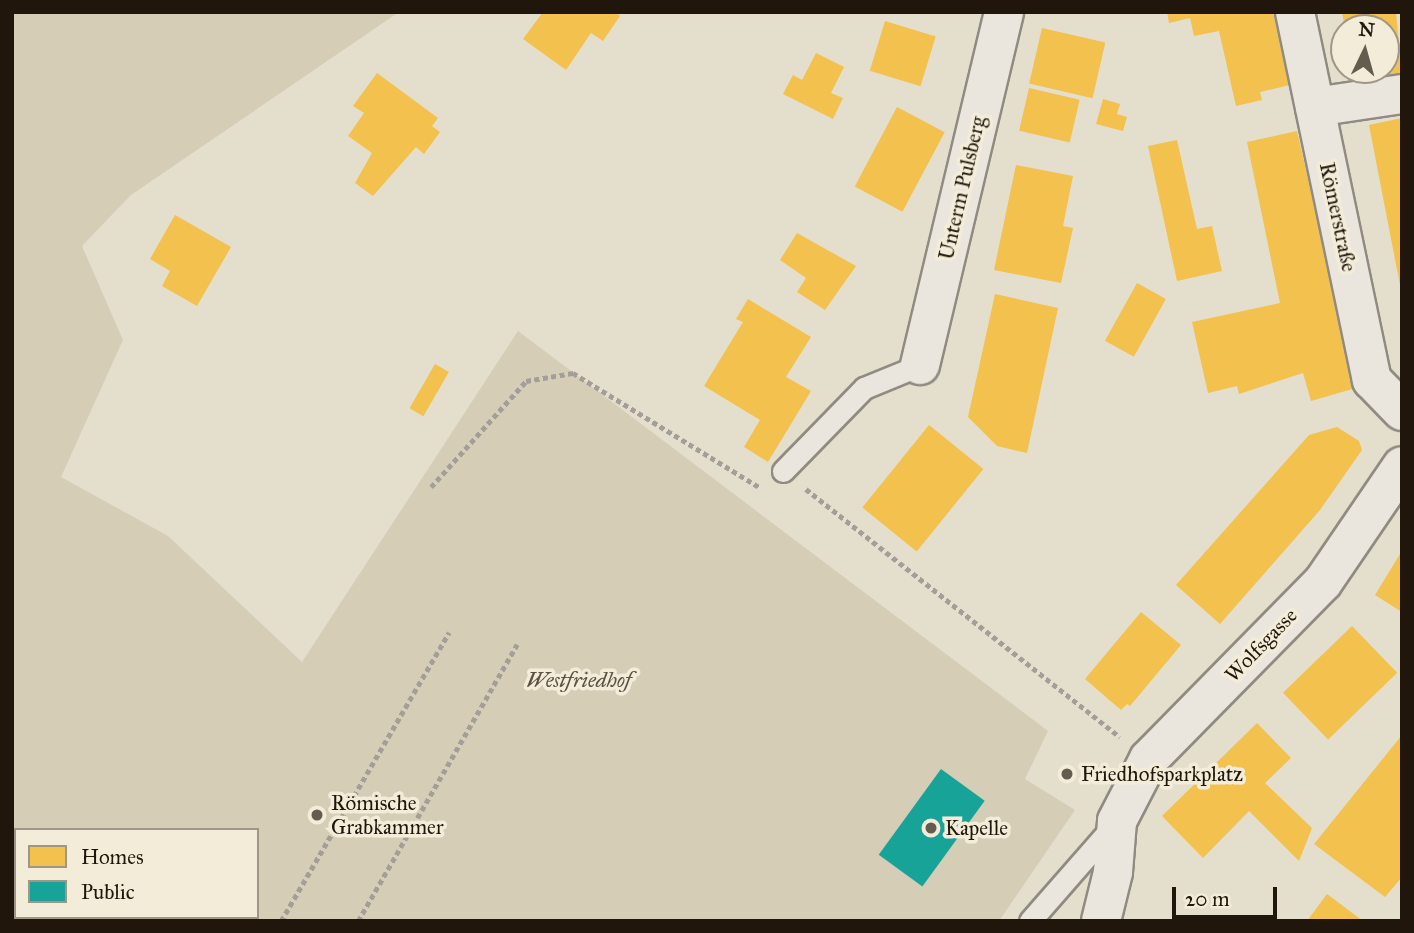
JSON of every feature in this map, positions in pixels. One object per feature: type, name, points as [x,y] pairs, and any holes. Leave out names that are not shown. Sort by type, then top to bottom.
[{"type":"street","name":"Unterm Pulsberg","points":[[920,365],[1004,12]]},
{"type":"street","name":"Römerstraße","points":[[1295,12],[1372,380],[1402,411]]},
{"type":"street","points":[[1315,107],[1402,94]]},
{"type":"street","name":"Wolfsgasse","points":[[1101,921],[1113,872],[1117,821],[1149,760],[1323,582],[1402,466]]},
{"type":"lane","points":[[783,471],[864,388],[920,365]]},
{"type":"lane","name":"Wolfsgasse","points":[[1030,921],[1117,821]]},
{"type":"path","points":[[431,487],[526,381],[573,373],[764,490],[783,471],[1149,760]]},
{"type":"path","points":[[281,921],[449,632]]},
{"type":"path","points":[[358,921],[517,645]]},
{"type":"green space","name":"Westfriedhof","points":[[12,12],[399,12],[131,195],[82,246],[123,340],[61,477],[168,536],[302,662],[518,331],[1048,731],[1025,779],[1075,810],[999,921],[12,921]]},
{"type":"building: Homes","points":[[543,12],[616,12],[620,16],[603,41],[591,33],[566,70],[523,39]]},
{"type":"building: Homes","points":[[1167,12],[1273,12],[1290,85],[1260,92],[1262,100],[1236,106],[1219,31],[1194,36],[1190,18],[1169,23]]},
{"type":"building: Homes","points":[[1342,12],[1396,14],[1342,14]]},
{"type":"building: Homes","points":[[885,21],[936,36],[920,86],[870,71]]},
{"type":"building: Homes","points":[[1042,28],[1105,43],[1093,98],[1029,84]]},
{"type":"building: Homes","points":[[816,53],[844,67],[831,93],[843,98],[833,119],[783,94],[793,75],[802,80]]},
{"type":"building: Homes","points":[[377,73],[438,118],[432,126],[440,132],[424,154],[416,147],[373,196],[355,183],[372,153],[348,136],[364,113],[353,106]]},
{"type":"building: Homes","points":[[1029,88],[1080,100],[1070,143],[1019,131]]},
{"type":"building: Homes","points":[[1103,99],[1120,104],[1117,114],[1127,117],[1123,131],[1096,124]]},
{"type":"building: Homes","points":[[897,107],[945,132],[902,212],[855,186]]},
{"type":"building: Homes","points":[[1402,118],[1402,284],[1400,285],[1369,125]]},
{"type":"building: Homes","points":[[1297,131],[1356,388],[1311,401],[1303,373],[1239,394],[1237,386],[1208,393],[1192,322],[1280,303],[1247,142]]},
{"type":"building: Homes","points":[[1177,140],[1197,229],[1212,226],[1222,271],[1177,281],[1148,146]]},
{"type":"building: Homes","points":[[1016,165],[1073,176],[1063,226],[1073,228],[1061,283],[994,270]]},
{"type":"building: Homes","points":[[175,215],[231,247],[197,306],[162,286],[170,271],[150,259]]},
{"type":"building: Homes","points":[[797,233],[856,266],[825,310],[797,292],[806,278],[780,260]]},
{"type":"building: Homes","points":[[1137,283],[1166,299],[1134,357],[1105,341]]},
{"type":"building: Homes","points":[[995,294],[1058,308],[1027,453],[997,446],[968,417]]},
{"type":"building: Homes","points":[[748,299],[811,337],[786,377],[811,391],[768,462],[744,447],[760,420],[704,386],[743,322],[736,319]]},
{"type":"building: Homes","points":[[435,364],[449,372],[423,416],[410,408]]},
{"type":"building: Homes","points":[[929,425],[983,469],[917,551],[862,507]]},
{"type":"building: Homes","points":[[1337,427],[1359,441],[1362,450],[1320,510],[1220,624],[1176,585],[1309,435]]},
{"type":"building: Homes","points":[[1400,554],[1402,555],[1402,612],[1375,595]]},
{"type":"building: Homes","points":[[1141,612],[1181,645],[1130,706],[1127,704],[1121,710],[1085,679]]},
{"type":"building: Homes","points":[[1352,626],[1397,673],[1328,739],[1283,693]]},
{"type":"building: Homes","points":[[1257,723],[1291,758],[1265,783],[1312,828],[1299,861],[1249,811],[1203,858],[1162,816]]},
{"type":"building: Homes","points":[[1402,735],[1402,877],[1385,897],[1314,844]]},
{"type":"building: Homes","points":[[1327,894],[1363,921],[1307,921]]},
{"type":"building: Public","name":"Kapelle","points":[[941,769],[985,801],[922,886],[879,855]]},
{"type":"place","name":"Friedhofsparkplatz","points":[[1067,774]]},
{"type":"place","name":"Römische Grabkammer","points":[[317,815]]},
{"type":"place","name":"Kapelle","points":[[931,828]]}]
